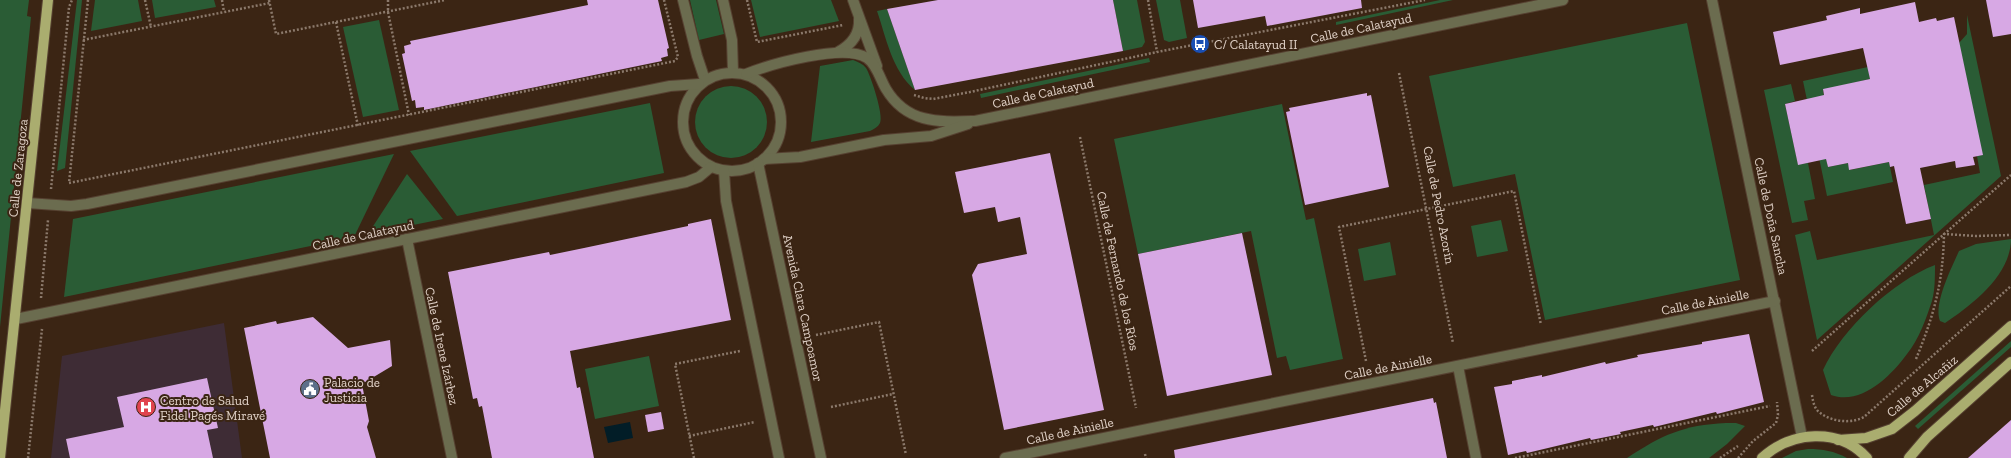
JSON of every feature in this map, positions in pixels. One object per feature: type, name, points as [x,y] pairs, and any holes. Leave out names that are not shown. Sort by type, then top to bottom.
[{"type":"main road","name":"Calle de Zaragoza","points":[[0,458],[16,319],[48,0]]},
{"type":"main road","name":"Calle de Alcañiz","points":[[1838,440],[1866,438],[1892,429],[1915,411],[2011,326]]},
{"type":"main road","points":[[1909,458],[1927,437],[2011,362]]},
{"type":"main road","points":[[1762,458],[1775,448],[1788,441],[1802,437],[1814,436],[1838,440],[1852,446],[1867,458]]},
{"type":"street","points":[[683,0],[702,82]]},
{"type":"street","points":[[723,0],[732,40],[733,72]]},
{"type":"street","points":[[853,0],[886,89]]},
{"type":"street","name":"Calle de Calatayud","points":[[761,161],[800,157],[884,140],[931,136],[975,121],[1563,0]]},
{"type":"street","name":"Calle de Doña Sancha","points":[[1712,0],[1802,437]]},
{"type":"street","points":[[837,52],[849,44],[857,33],[858,15]]},
{"type":"street","name":"Calle de Calatayud","points":[[746,74],[766,66],[837,52],[853,53],[869,59],[874,64],[894,102],[906,112],[920,118],[948,122],[975,121]]},
{"type":"street","points":[[27,203],[71,206],[87,204],[670,86],[702,82],[714,76],[733,72],[746,74],[758,80],[768,88],[776,99],[780,112],[781,124],[779,138],[773,150],[761,161],[748,169],[724,171],[711,167],[699,159],[690,148],[684,136],[682,122],[684,108],[690,95],[702,82]]},
{"type":"street","name":"Avenida Clara Campoamor","points":[[761,161],[821,458]]},
{"type":"street","name":"Calle de Calatayud","points":[[16,319],[686,182],[699,177],[711,167]]},
{"type":"street","points":[[724,171],[726,201],[778,458]]},
{"type":"street","name":"Calle de Irene Izárbez","points":[[407,239],[452,458]]},
{"type":"street","name":"Calle de Ainielle","points":[[1005,458],[1775,301]]},
{"type":"street","points":[[1458,366],[1476,458]]},
{"type":"path","points":[[28,458],[42,326],[40,292],[69,6],[72,0]]},
{"type":"path","points":[[88,0],[69,183],[675,61],[678,57],[664,0]]},
{"type":"path","points":[[145,0],[150,27]]},
{"type":"path","points":[[222,0],[224,12]]},
{"type":"path","points":[[388,0],[388,12],[409,115]]},
{"type":"path","points":[[83,40],[224,12],[270,1],[276,34],[445,0]]},
{"type":"path","points":[[747,0],[757,42],[845,25],[844,20]]},
{"type":"path","points":[[1148,0],[1157,52]]},
{"type":"path","points":[[911,93],[924,98],[933,99],[1157,52],[1425,0]]},
{"type":"path","points":[[336,22],[358,126]]},
{"type":"path","name":"Calle de Pedro Azorín","points":[[1399,72],[1453,343]]},
{"type":"path","name":"Calle de Fernando de los Ríos","points":[[1080,137],[1136,408]]},
{"type":"path","points":[[1812,351],[2011,175]]},
{"type":"path","points":[[1366,361],[1339,227],[1426,209],[1514,191],[1541,325]]},
{"type":"path","points":[[1944,234],[1974,236],[2011,235]]},
{"type":"path","points":[[1916,359],[1932,319],[1938,298],[1942,277],[1944,234]]},
{"type":"path","points":[[1812,395],[1814,404],[1819,412],[1826,416],[1848,422],[1857,421],[1864,417],[2011,286]]},
{"type":"path","points":[[816,335],[878,322],[906,455]]},
{"type":"path","points":[[694,458],[675,364],[740,351]]},
{"type":"path","points":[[831,407],[893,394]]},
{"type":"path","points":[[1738,458],[1753,441],[1776,422],[1778,414],[1777,402]]},
{"type":"path","points":[[1515,458],[1770,406]]},
{"type":"path","points":[[690,436],[755,422]]},
{"type":"path","points":[[1721,458],[1738,446]]},
{"type":"path","points":[[1145,454],[1146,458]]},
{"type":"shaded area","name":"Centro de Salud Fidel Pagés Miravé","points":[[224,323],[242,458],[51,458],[62,356]]},
{"type":"green space","points":[[0,0],[29,0],[27,16],[31,17],[0,327]]},
{"type":"green space","points":[[77,0],[82,0],[65,168],[57,171]]},
{"type":"green space","points":[[95,0],[138,0],[142,21],[91,31]]},
{"type":"green space","points":[[152,0],[214,0],[216,7],[155,18]]},
{"type":"green space","points":[[690,0],[716,0],[724,34],[699,40]]},
{"type":"green space","points":[[751,0],[831,0],[839,21],[760,37]]},
{"type":"green space","points":[[1113,0],[1137,0],[1145,42],[1142,47],[1123,51]]},
{"type":"green space","points":[[1156,0],[1180,0],[1187,38],[1169,42],[1164,40]]},
{"type":"green space","points":[[1440,0],[1453,0],[1336,25],[1336,22]]},
{"type":"green space","points":[[887,9],[915,90],[907,82],[895,64],[887,42],[877,11]]},
{"type":"green space","points":[[1967,15],[2001,176],[1817,340],[1795,235],[1810,231],[1817,260],[1934,235],[1924,185],[1980,173],[1977,156],[1982,155],[1959,43],[1967,34]]},
{"type":"green space","points":[[379,20],[399,110],[363,117],[343,27]]},
{"type":"green space","points":[[1687,23],[1740,280],[1545,320],[1515,174],[1453,187],[1429,76]]},
{"type":"green space","points":[[1149,58],[1150,62],[981,98],[980,94]]},
{"type":"green space","points":[[853,60],[863,65],[868,72],[879,105],[881,119],[880,123],[877,127],[870,131],[811,142],[820,66]]},
{"type":"green space","points":[[1868,67],[1870,79],[1823,90],[1825,103],[1824,149],[1828,167],[1848,163],[1850,170],[1889,162],[1893,182],[1827,196],[1803,81]]},
{"type":"green space","points":[[1791,84],[1795,101],[1785,104],[1798,164],[1808,163],[1815,199],[1804,201],[1808,220],[1792,223],[1764,90]]},
{"type":"green space","points":[[731,86],[751,92],[761,102],[767,122],[761,142],[751,152],[731,158],[711,152],[701,142],[695,122],[701,102],[711,92]]},
{"type":"green space","points":[[650,103],[664,173],[457,216],[410,151]]},
{"type":"green space","points":[[1282,104],[1306,220],[1314,218],[1343,359],[1290,370],[1286,356],[1277,358],[1251,231],[1138,254],[1114,139]]},
{"type":"green space","points":[[394,154],[354,237],[64,297],[73,219]]},
{"type":"green space","points":[[407,174],[443,219],[368,234]]},
{"type":"green space","points":[[1501,220],[1508,251],[1477,257],[1471,226]]},
{"type":"green space","points":[[2011,239],[2009,252],[2004,265],[1988,288],[1956,316],[1945,323],[1940,321],[1939,305],[1941,296],[1959,251],[1976,244]]},
{"type":"green space","points":[[1390,242],[1396,275],[1364,281],[1358,249]]},
{"type":"green space","points":[[1935,265],[1934,292],[1922,329],[1900,363],[1884,380],[1864,393],[1842,397],[1831,395],[1823,370],[1843,339],[1870,308],[1886,294],[1902,282]]},
{"type":"green space","points":[[2011,341],[2011,347],[1918,429],[1915,426]]},
{"type":"green space","points":[[649,356],[659,406],[595,419],[585,369]]},
{"type":"green space","points":[[1736,423],[1745,426],[1727,444],[1709,458],[1627,458],[1662,437],[1697,426]]},
{"type":"green space","points":[[1808,449],[1828,451],[1847,458],[1782,458],[1796,451]]},
{"type":"water","points":[[630,422],[633,438],[608,443],[604,427]]},
{"type":"building","points":[[587,0],[658,0],[669,48],[667,49],[668,56],[661,58],[662,61],[424,110],[424,107],[416,108],[415,100],[412,101],[402,54],[405,53],[404,46],[411,44],[410,41],[588,5]]},
{"type":"building","points":[[938,0],[1113,0],[1123,51],[915,90],[887,9]]},
{"type":"building","points":[[1193,0],[1361,0],[1362,8],[1267,26],[1265,16],[1198,28]]},
{"type":"building","points":[[1986,0],[2011,0],[2011,34],[1993,37]]},
{"type":"building","points":[[1915,2],[1919,22],[1936,18],[1937,21],[1954,17],[1983,155],[1973,157],[1975,165],[1956,168],[1955,161],[1920,168],[1931,219],[1906,224],[1894,166],[1890,167],[1889,162],[1849,170],[1848,163],[1828,167],[1826,159],[1798,165],[1785,104],[1824,95],[1823,89],[1870,79],[1863,48],[1780,65],[1773,32],[1827,20],[1826,16],[1860,8],[1860,14]]},
{"type":"building","points":[[1367,93],[1367,96],[1371,95],[1389,187],[1305,205],[1286,112],[1290,111],[1289,108]]},
{"type":"building","points":[[1050,153],[1104,410],[1004,430],[972,275],[978,264],[1027,254],[1020,217],[998,222],[995,207],[964,213],[955,172]]},
{"type":"building","points":[[711,219],[731,320],[570,351],[577,388],[580,387],[594,458],[492,458],[482,406],[479,407],[477,398],[473,399],[448,272],[549,252],[550,255],[688,226],[688,224]]},
{"type":"building","points":[[1242,233],[1272,375],[1167,396],[1138,254]]},
{"type":"building","name":"Palacio de Justicia","points":[[313,317],[348,348],[390,340],[392,366],[362,384],[369,421],[367,427],[376,458],[270,458],[244,328],[276,321],[277,324]]},
{"type":"building","points":[[1749,334],[1764,402],[1717,414],[1716,412],[1654,427],[1653,425],[1620,432],[1621,434],[1591,440],[1590,438],[1527,453],[1526,451],[1508,455],[1494,387],[1512,384],[1512,381],[1542,375],[1542,377],[1605,362],[1606,364],[1638,357],[1637,355]]},
{"type":"building","points":[[207,378],[218,428],[207,430],[213,458],[70,458],[66,439],[124,427],[117,397]]},
{"type":"building","points":[[1433,398],[1434,403],[1436,402],[1447,458],[1175,458],[1174,450]]},
{"type":"building","points":[[661,412],[664,429],[648,432],[645,415]]},
{"type":"building","points":[[2011,420],[2011,458],[1968,458]]},
{"type":"place","name":"C/ Calatayud II","points":[[1200,44]]},
{"type":"place","name":"Palacio de Justicia","points":[[310,389]]},
{"type":"place","name":"Centro de Salud Fidel Pagés Miravé","points":[[146,407]]}]
